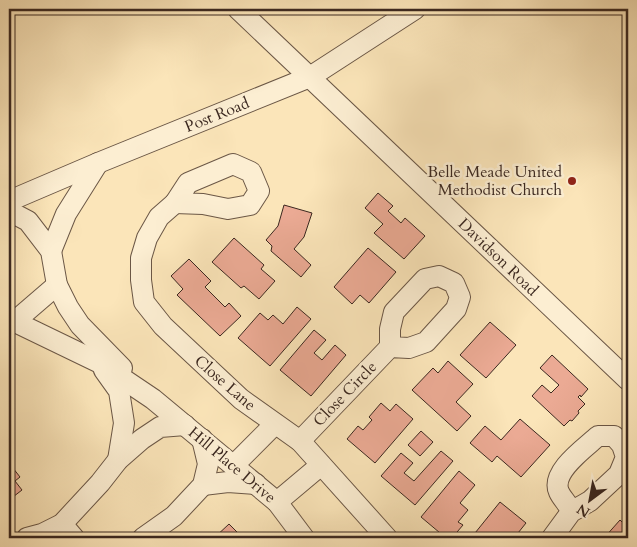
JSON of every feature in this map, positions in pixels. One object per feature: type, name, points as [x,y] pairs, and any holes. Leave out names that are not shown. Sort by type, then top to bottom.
[{"type":"street","name":"Davidson Road","points":[[238,9],[628,380]]},
{"type":"street","name":"Post Road","points":[[9,201],[310,77],[415,9]]},
{"type":"street","points":[[51,251],[66,214],[98,163]]},
{"type":"street","name":"Close Lane","points":[[175,203],[159,217],[148,238],[141,258],[144,302],[163,326],[241,399],[300,441],[388,538]]},
{"type":"street","name":"Hill Place Drive","points":[[9,211],[28,221],[51,251],[57,285],[80,325],[153,399]]},
{"type":"street","name":"Hill Place Drive","points":[[57,285],[12,321],[98,362],[153,399],[277,502],[304,538]]},
{"type":"street","name":"Close Circle","points":[[300,441],[390,346]]},
{"type":"street","points":[[98,362],[119,391],[124,423],[118,460]]},
{"type":"street","points":[[234,465],[275,424]]},
{"type":"street","points":[[27,538],[68,531],[118,460],[142,438],[160,427],[185,425]]},
{"type":"street","points":[[143,538],[174,516],[203,485],[208,464],[202,439]]},
{"type":"street","points":[[277,502],[321,465]]},
{"type":"street","points":[[203,485],[228,482],[256,484]]},
{"type":"street","points":[[552,538],[571,512]]},
{"type":"building","points":[[378,193],[393,206],[388,211],[401,223],[405,218],[425,236],[404,259],[374,233],[383,224],[365,208]]},
{"type":"building","points":[[284,205],[312,213],[304,237],[294,249],[311,265],[301,277],[271,251],[272,246],[266,240],[278,226]]},
{"type":"building","points":[[234,238],[264,265],[261,269],[275,281],[259,299],[244,286],[241,288],[212,262]]},
{"type":"building","points":[[368,248],[396,272],[369,303],[360,295],[352,304],[334,287]]},
{"type":"building","points":[[189,259],[211,281],[205,287],[225,307],[229,303],[241,316],[220,336],[177,295],[183,289],[171,276]]},
{"type":"building","points":[[297,307],[311,319],[270,366],[238,338],[260,313],[268,320],[273,315],[283,324]]},
{"type":"building","points":[[490,322],[516,345],[486,378],[460,355]]},
{"type":"building","points":[[314,330],[326,340],[314,353],[322,360],[335,345],[346,355],[311,396],[280,370]]},
{"type":"building","points":[[552,355],[588,389],[581,397],[580,395],[578,397],[585,404],[572,421],[570,420],[564,426],[532,396],[542,385],[551,393],[559,385],[540,368]]},
{"type":"building","points":[[448,361],[473,384],[456,402],[471,416],[457,431],[412,390],[433,368],[438,373]]},
{"type":"building","points":[[381,403],[390,411],[396,404],[413,419],[375,463],[347,439],[358,426],[363,430],[372,420],[369,417]]},
{"type":"building","points":[[520,419],[550,445],[521,477],[497,456],[492,462],[470,443],[485,426],[501,440]]},
{"type":"building","points":[[421,431],[433,442],[420,456],[408,445]]},
{"type":"building","points":[[441,451],[453,461],[415,505],[381,476],[401,453],[413,463],[404,473],[414,481]]},
{"type":"building","points":[[9,463],[20,477],[15,481],[22,490],[9,500]]},
{"type":"building","points":[[459,471],[475,485],[460,503],[468,510],[458,522],[463,525],[452,538],[446,538],[421,517]]},
{"type":"building","points":[[500,502],[526,523],[514,538],[471,538]]},
{"type":"building","points":[[620,520],[628,528],[628,538],[604,538]]},
{"type":"building","points":[[229,524],[243,538],[214,538]]},
{"type":"place","name":"Belle Meade United Methodist Church","points":[[572,181]]}]
